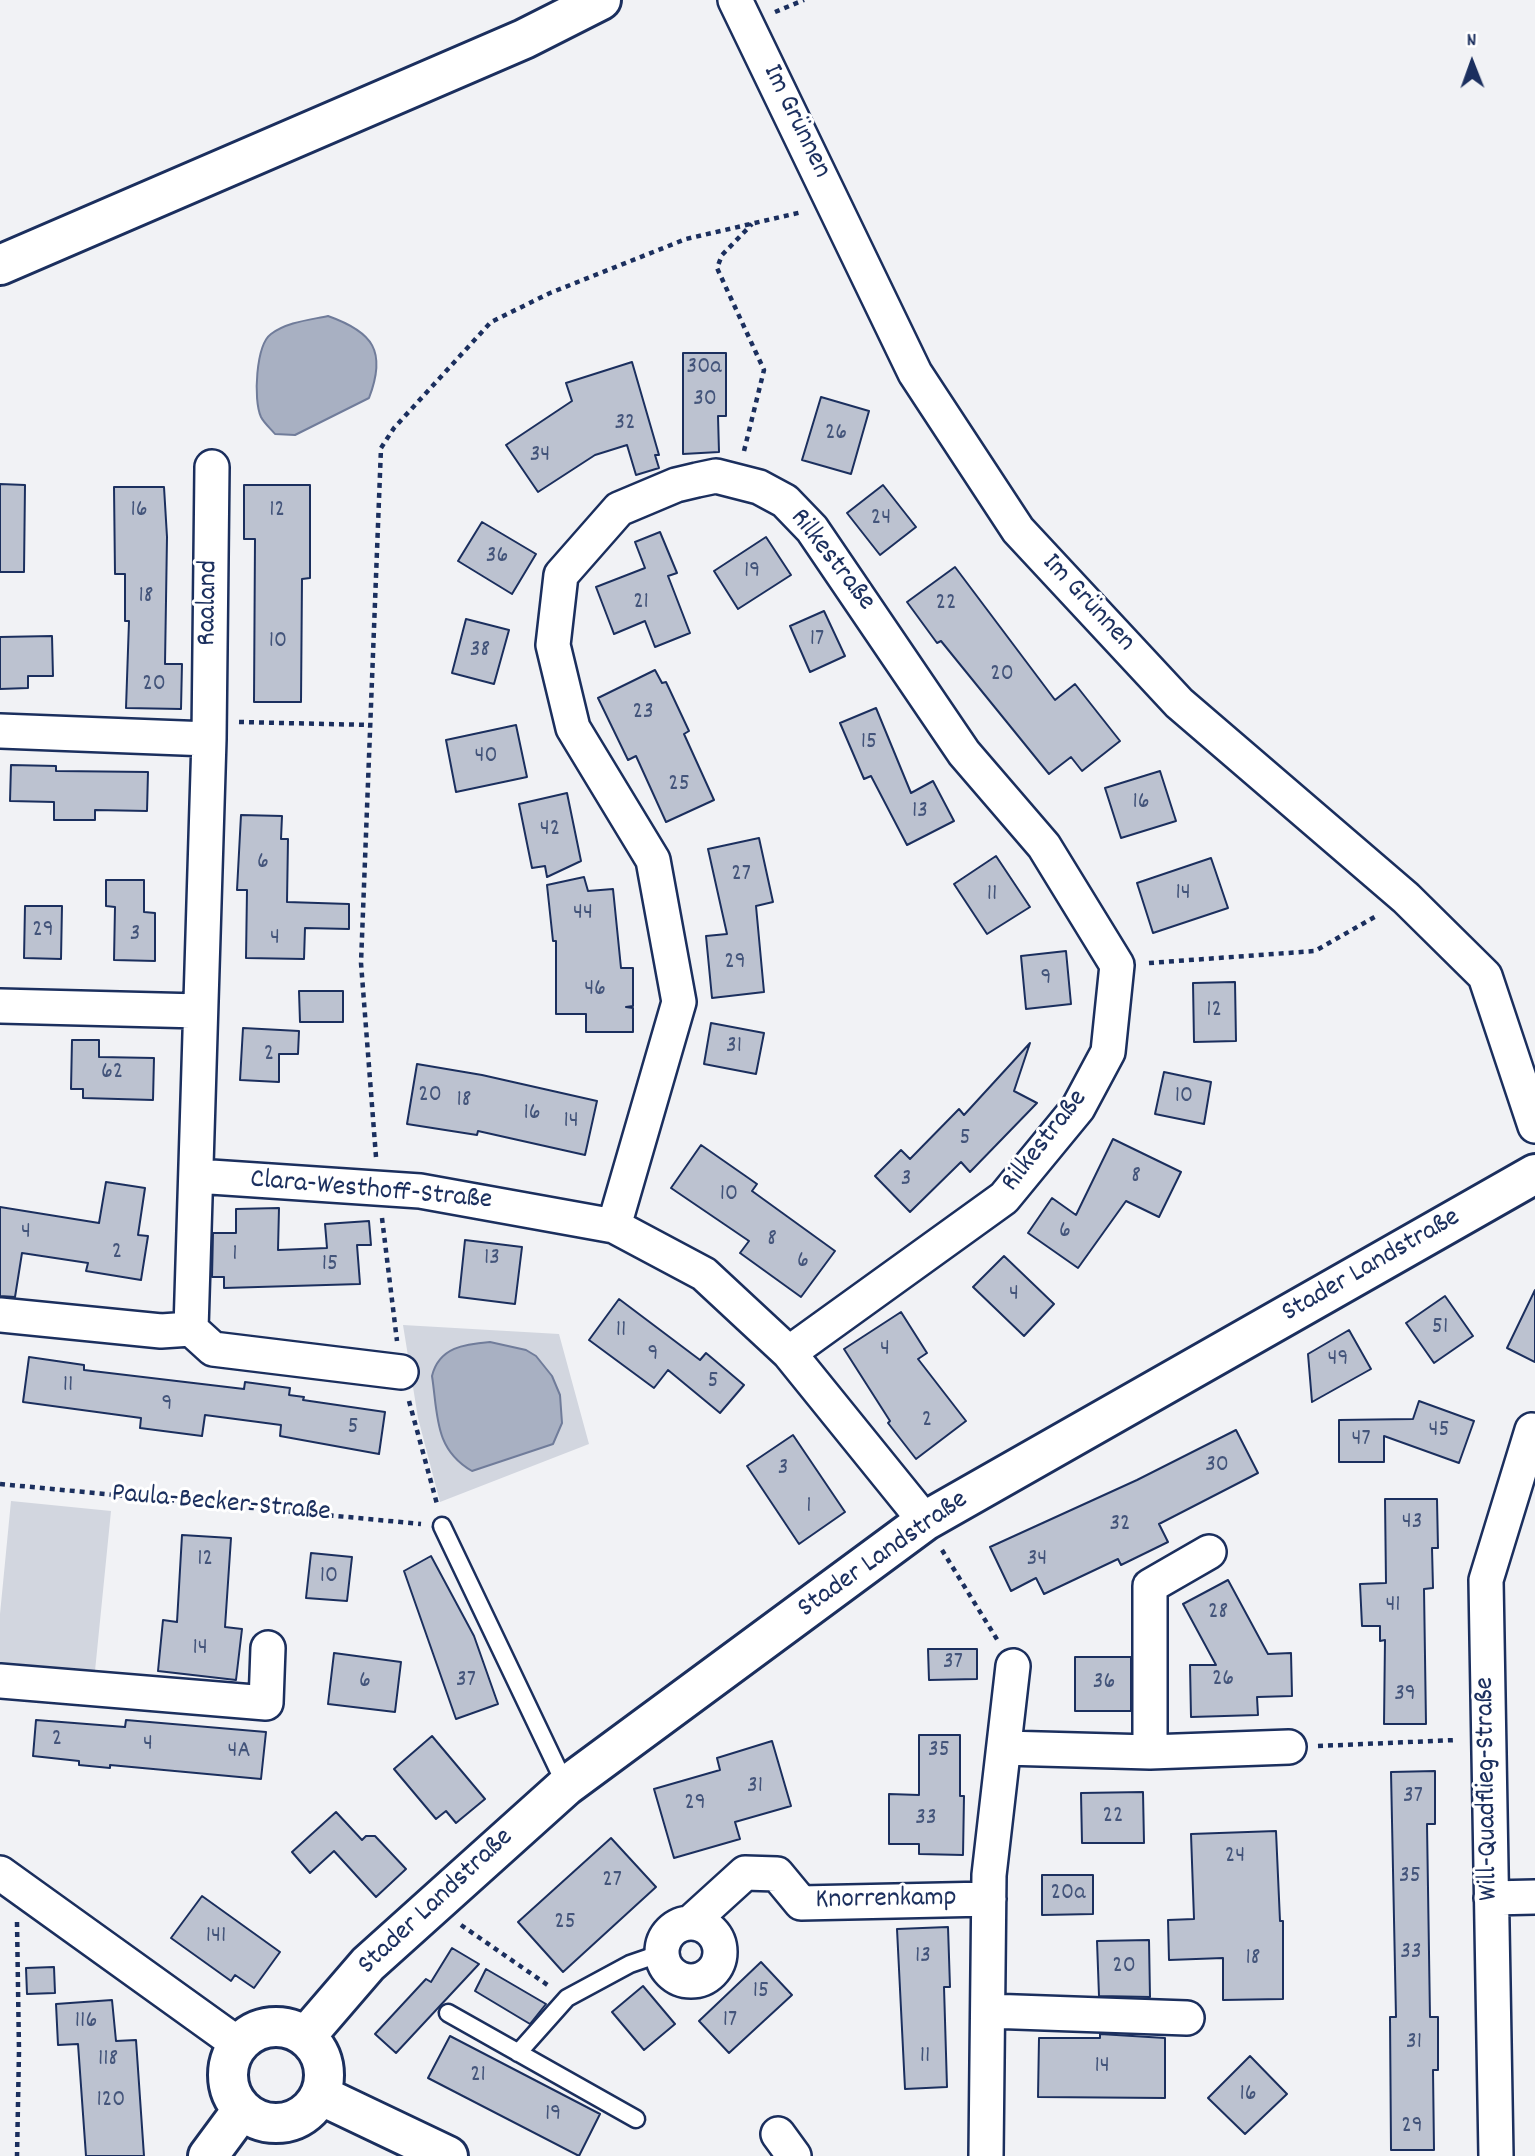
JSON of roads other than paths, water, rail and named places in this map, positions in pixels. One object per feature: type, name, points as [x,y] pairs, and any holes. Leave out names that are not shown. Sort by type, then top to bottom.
[{"type":"street","points":[[0,265],[524,39],[601,0]]},
{"type":"street","name":"Im Grünnen","points":[[735,0],[915,373],[1018,530],[1179,703],[1406,898],[1485,976],[1535,1126]]},
{"type":"street","name":"Raaland","points":[[191,1329],[209,730],[212,467]]},
{"type":"street","name":"Rilkestraße","points":[[614,1226],[679,1002],[653,860],[573,728],[553,645],[562,575],[619,509],[676,485],[716,476],[759,487],[785,501],[812,529],[964,753],[1044,846],[1117,965],[1108,1052],[1078,1108],[1004,1198],[789,1353]]},
{"type":"street","points":[[0,731],[209,730]]},
{"type":"street","points":[[0,1006],[200,1011]]},
{"type":"street","name":"Stader Landstraße","points":[[306,2036],[368,1964],[566,1786],[925,1521],[1535,1174]]},
{"type":"street","name":"Clara-Westhoff-Straße","points":[[196,1177],[378,1187],[481,1199],[614,1226],[704,1274],[789,1353],[925,1521]]},
{"type":"street","points":[[0,1315],[161,1332],[191,1329],[213,1349],[401,1373]]},
{"type":"street","name":"Will-Quadflieg-Straße","points":[[1496,2156],[1486,1580],[1532,1430]]},
{"type":"street","points":[[1150,1752],[1150,1586],[1209,1552]]},
{"type":"street","points":[[0,1681],[266,1703],[268,1648]]},
{"type":"street","name":"Knorrenkamp","points":[[986,2156],[989,1899],[1013,1666]]},
{"type":"street","points":[[1004,1748],[1150,1752],[1289,1747]]},
{"type":"street","name":"Knorrenkamp","points":[[662,1953],[663,1944],[673,1929],[690,1923],[745,1873],[777,1874],[801,1903],[989,1899]]},
{"type":"street","points":[[8,1879],[238,2044]]},
{"type":"street","points":[[1491,1898],[1535,1897]]},
{"type":"street","points":[[662,1953],[669,1971],[676,1977],[695,1981],[712,1972],[720,1955],[715,1937],[709,1930],[690,1923]]},
{"type":"street","points":[[988,2011],[1187,2018]]},
{"type":"street","points":[[270,2026],[289,2028],[306,2036],[322,2059],[324,2073],[320,2095],[302,2116],[287,2122],[271,2123],[256,2119],[242,2110],[232,2095],[227,2078],[230,2060],[238,2044],[252,2032],[270,2026]]},
{"type":"street","points":[[320,2095],[448,2156]]},
{"type":"street","points":[[208,2156],[242,2110]]},
{"type":"lane","points":[[442,1526],[566,1786]]},
{"type":"lane","points":[[518,2053],[567,1998],[630,1964],[662,1953]]},
{"type":"lane","points":[[448,2013],[636,2119]]},
{"type":"water","points":[[328,316],[356,329],[372,345],[377,368],[369,398],[295,435],[275,434],[261,417],[257,398],[257,373],[266,340],[284,327]]},
{"type":"water","points":[[490,1342],[526,1350],[536,1356],[552,1376],[560,1395],[562,1423],[553,1444],[472,1471],[460,1462],[444,1442],[437,1417],[432,1376],[435,1366],[447,1353],[463,1346]]}]
